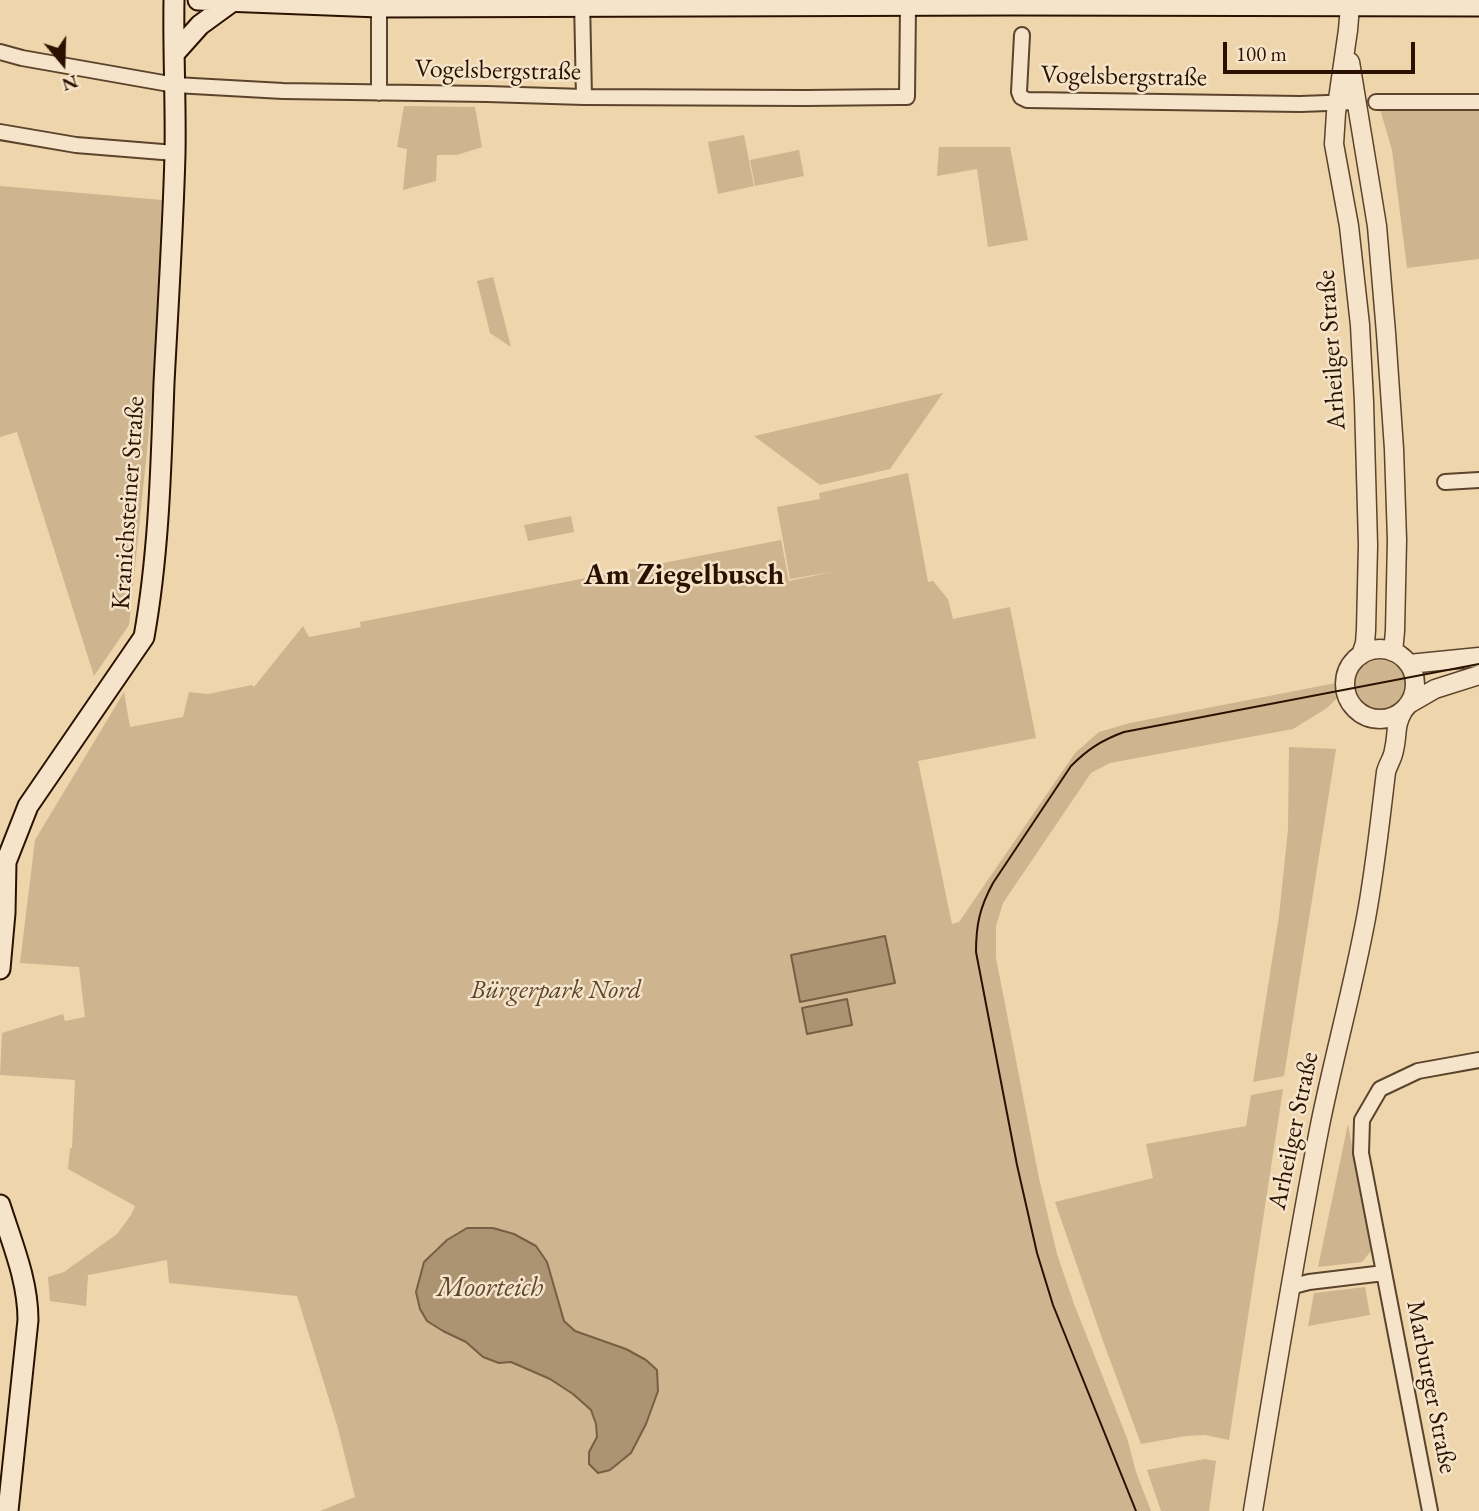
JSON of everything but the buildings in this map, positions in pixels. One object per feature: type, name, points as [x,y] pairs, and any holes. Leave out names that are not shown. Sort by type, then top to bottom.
[{"type":"main road","name":"Kranichsteiner Straße","points":[[0,969],[5,914],[3,863],[28,806],[144,637],[155,552],[160,482],[175,153],[174,0]]},
{"type":"main road","points":[[198,0],[379,4],[908,5],[1099,2],[1479,6]]},
{"type":"main road","points":[[175,53],[200,25],[233,1]]},
{"type":"main road","points":[[0,1205],[5,1235],[24,1281],[28,1300],[8,1511]]},
{"type":"street","points":[[582,3],[584,97]]},
{"type":"street","name":"Arheilger Straße","points":[[1350,3],[1334,145],[1349,226],[1360,325],[1368,545],[1365,643],[1361,655],[1354,660],[1346,673],[1345,689],[1357,711],[1374,719],[1382,731],[1388,762]]},
{"type":"street","points":[[379,4],[379,93]]},
{"type":"street","name":"Vogelsbergstraße","points":[[0,52],[176,85],[283,91],[584,97],[907,96],[908,5]]},
{"type":"street","name":"Vogelsbergstraße","points":[[1022,35],[1019,93],[1027,100],[1356,102]]},
{"type":"street","name":"Arheilger Straße","points":[[1347,44],[1377,226],[1390,384],[1397,540],[1393,652]]},
{"type":"street","points":[[1376,102],[1479,102]]},
{"type":"street","points":[[0,132],[76,145],[175,153]]},
{"type":"street","points":[[1445,482],[1479,480]]},
{"type":"street","points":[[1361,655],[1382,649],[1393,652],[1409,664],[1479,657]]},
{"type":"street","name":"Arheilger Straße","points":[[1253,1511],[1303,1214],[1328,1085],[1366,917],[1388,762],[1394,753],[1396,723],[1414,692],[1414,676],[1409,664]]},
{"type":"street","points":[[1374,719],[1384,719],[1435,689],[1479,675]]},
{"type":"street","name":"Marburger Straße","points":[[1430,1511],[1361,1153],[1362,1121],[1380,1089],[1418,1071],[1479,1060]]},
{"type":"street","name":"Marburger Straße","points":[[1290,1287],[1309,1282],[1384,1273]]},
{"type":"green space","points":[[404,106],[475,107],[482,147],[457,155],[437,155],[436,181],[403,190],[407,149],[397,147]]},
{"type":"green space","points":[[1479,106],[1479,259],[1407,268],[1392,150],[1380,109]]},
{"type":"green space","points":[[744,135],[754,186],[718,194],[708,142]]},
{"type":"green space","points":[[939,147],[1010,147],[1028,240],[988,247],[977,169],[937,176]]},
{"type":"green space","points":[[799,150],[804,176],[755,186],[750,160]]},
{"type":"green space","points":[[0,186],[162,200],[152,402],[129,625],[94,676],[17,432],[0,437]]},
{"type":"green space","points":[[493,277],[511,347],[490,333],[477,281]]},
{"type":"green space","points":[[943,393],[890,469],[820,485],[754,436]]},
{"type":"green space","name":"Bürgerpark Nord","points":[[908,473],[928,582],[933,581],[948,599],[953,619],[1010,607],[1036,738],[918,761],[952,924],[959,922],[1075,753],[1099,732],[1130,723],[1341,682],[1340,695],[1327,708],[1293,729],[1110,763],[1091,773],[1003,903],[996,926],[996,958],[1039,1178],[1057,1254],[1127,1438],[1151,1511],[320,1511],[355,1497],[337,1425],[297,1296],[169,1283],[167,1260],[88,1275],[86,1306],[50,1301],[48,1277],[64,1272],[117,1234],[135,1206],[68,1169],[72,1148],[75,1080],[0,1075],[2,1033],[63,1014],[65,1021],[85,1017],[79,967],[20,963],[35,840],[124,692],[130,727],[183,717],[189,692],[208,694],[252,685],[254,687],[303,626],[309,637],[361,627],[360,622],[781,540],[789,581],[832,572],[790,579],[777,507],[820,499],[819,493]]},
{"type":"green space","points":[[571,516],[574,532],[528,541],[524,525]]},
{"type":"green space","points":[[1380,660],[1390,662],[1398,668],[1404,676],[1404,696],[1398,704],[1390,710],[1380,712],[1370,710],[1362,704],[1356,696],[1354,686],[1356,676],[1362,668],[1370,662]]},
{"type":"green space","points":[[1289,747],[1336,749],[1284,1076],[1253,1082],[1279,916],[1288,829]]},
{"type":"green space","points":[[1283,1089],[1229,1440],[1205,1435],[1141,1444],[1055,1202],[1153,1178],[1146,1144],[1246,1126],[1251,1095]]},
{"type":"green space","points":[[1348,1124],[1371,1251],[1362,1262],[1318,1267]]},
{"type":"green space","points":[[1365,1287],[1370,1315],[1308,1326],[1314,1293]]},
{"type":"green space","points":[[1205,1459],[1216,1461],[1209,1511],[1161,1511],[1147,1470]]},
{"type":"water","points":[[885,936],[895,983],[800,1002],[791,955]]},
{"type":"water","points":[[847,999],[852,1025],[807,1034],[802,1008]]},
{"type":"water","name":"Moorteich","points":[[467,1228],[493,1228],[514,1234],[536,1246],[547,1262],[564,1321],[575,1331],[626,1349],[646,1360],[657,1370],[658,1391],[646,1424],[631,1453],[610,1470],[598,1473],[589,1464],[589,1452],[597,1437],[596,1424],[591,1410],[573,1394],[550,1379],[511,1362],[499,1363],[483,1357],[466,1342],[427,1321],[420,1309],[416,1292],[424,1262],[447,1240]]},
{"type":"tram line","points":[[1136,1511],[1053,1305],[1037,1253],[1017,1165],[976,952],[978,924],[985,900],[993,883],[1071,766],[1089,750],[1109,738],[1124,732],[1479,664]]},
{"type":"district","name":"Am Ziegelbusch","points":[[684,576]]}]
